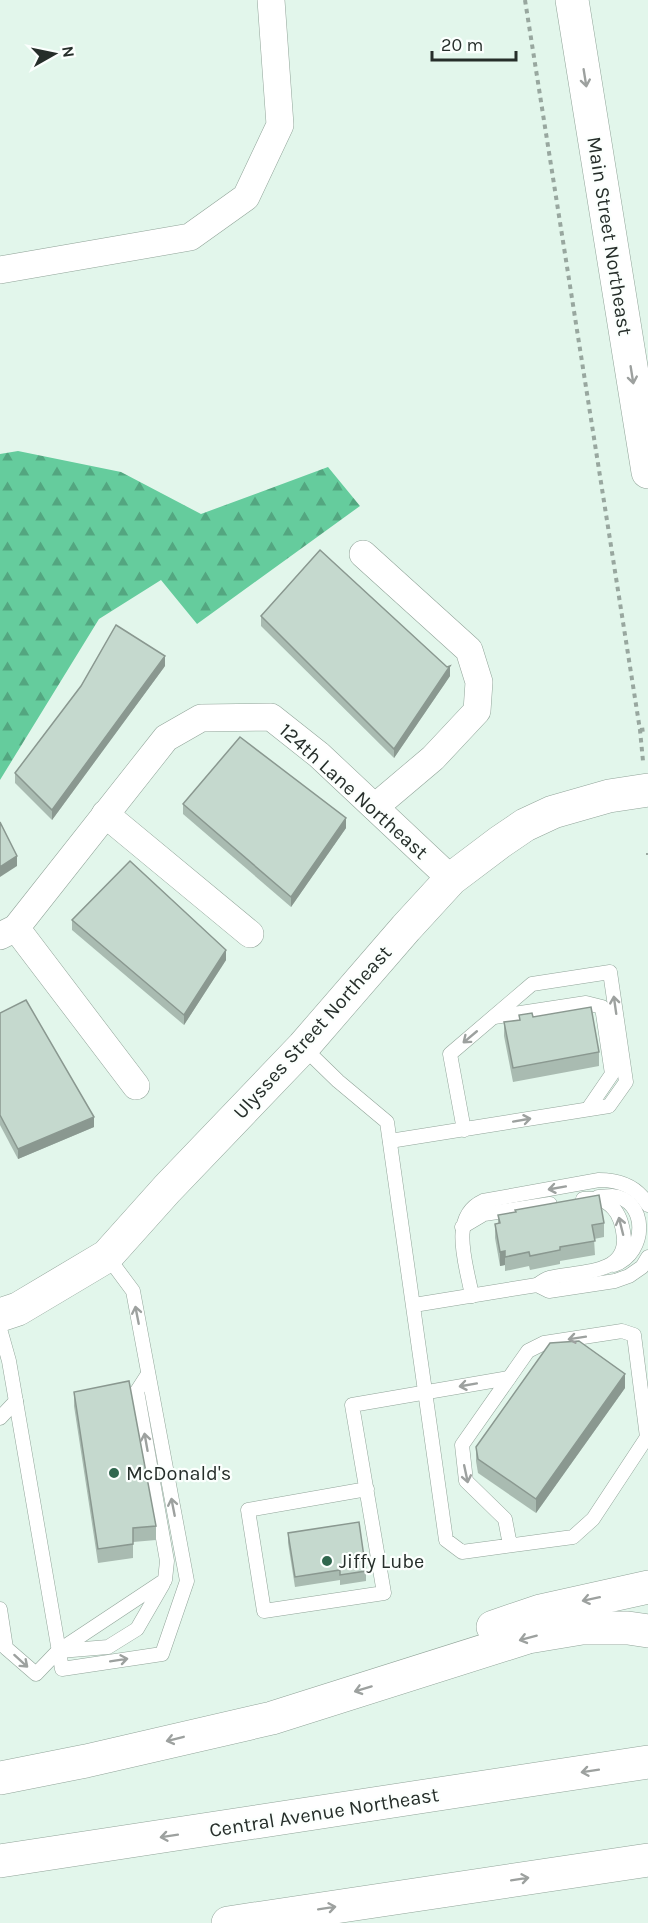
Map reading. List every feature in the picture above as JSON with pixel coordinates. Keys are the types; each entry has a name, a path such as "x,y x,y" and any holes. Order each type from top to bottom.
{"main road":[{"name":"Main Street Northeast","path":"572,0 648,472"},
{"name":"Ulysses Street Northeast","path":"0,1315 18,1309 107,1256 166,1189 303,1047 451,879 525,825 553,812 609,796 648,790"},
{"path":"394,1679 472,1634 540,1611 648,1587"},
{"path":"0,1778 86,1761 272,1718 528,1637 556,1631 593,1628 628,1628 648,1631"},
{"name":"Central Avenue Northeast","path":"0,1861 648,1762"},
{"path":"228,1923 648,1860"}],"street":[{"path":"0,270 190,237 246,196 280,125 271,0"},
{"path":"363,554 469,650 479,682 477,711 433,758 375,807"},
{"name":"124th Lane Northeast","path":"8,932 166,738 201,718 271,717 319,755 451,879"},
{"path":"105,814 250,934"},
{"path":"8,932 136,1086"}],"lane":[{"path":"390,1141 464,1130 609,1106 626,1082 610,972 532,984 450,1054 464,1130"},
{"path":"493,1017 586,1003 602,1007 612,1074 588,1109"},
{"path":"303,1047 387,1122 446,1540 462,1552 573,1537 593,1519 647,1437 634,1335 622,1331 544,1343 528,1351 462,1445 466,1481 506,1520 510,1545"},
{"path":"472,1296 462,1227 467,1215 476,1204 599,1180 612,1180 636,1191 648,1205"},
{"path":"414,1305 537,1285 547,1278 625,1262 636,1250 642,1238 641,1223 635,1209 627,1201 613,1196 484,1214 462,1227"},
{"path":"0,1329 9,1360 62,1669 162,1654 187,1581 133,1291 107,1256"},
{"path":"537,1285 549,1291 615,1281 629,1276 642,1267 648,1257"},
{"path":"58,1651 108,1647 137,1629 165,1580 167,1561 137,1391 148,1374"},
{"path":"367,1489 248,1510 264,1611 384,1593 367,1489 352,1405 509,1378"},
{"path":"0,1418 16,1401"},
{"path":"0,1609 6,1648 36,1674 58,1651 165,1580"}],"path":[{"path":"525,0 640,730 648,729"}],"green space":[{"path":"18,451 121,472 201,514 328,467 360,506 197,624 161,580 99,619 0,780 0,454"}],"building":[{"path":"320,550 447,667 450,666 394,749 261,616"},
{"path":"116,625 165,656 52,810 15,773 81,686"},
{"path":"240,737 346,818 291,897 183,804"},
{"path":"0,822 17,856 0,867"},
{"path":"130,861 226,950 184,1015 72,920"},
{"path":"26,1000 94,1117 18,1149 0,1115 0,1013"},
{"path":"591,1007 599,1052 513,1068 504,1022 520,1020 519,1015 532,1013 533,1017"},
{"path":"599,1195 604,1223 592,1225 595,1241 560,1247 560,1250 530,1256 529,1252 505,1257 505,1251 500,1252 495,1224 500,1223 498,1215"},
{"path":"579,1341 625,1374 536,1499 478,1459 476,1447 550,1343"},
{"name":"McDonald's","path":"129,1381 156,1526 133,1528 133,1544 98,1549 74,1392"},
{"name":"Jiffy Lube","path":"359,1522 366,1571 340,1575 340,1570 295,1577 288,1533"}],"place":[{"name":"McDonald's","path":"114,1473"},
{"name":"Jiffy Lube","path":"327,1561"}]}
